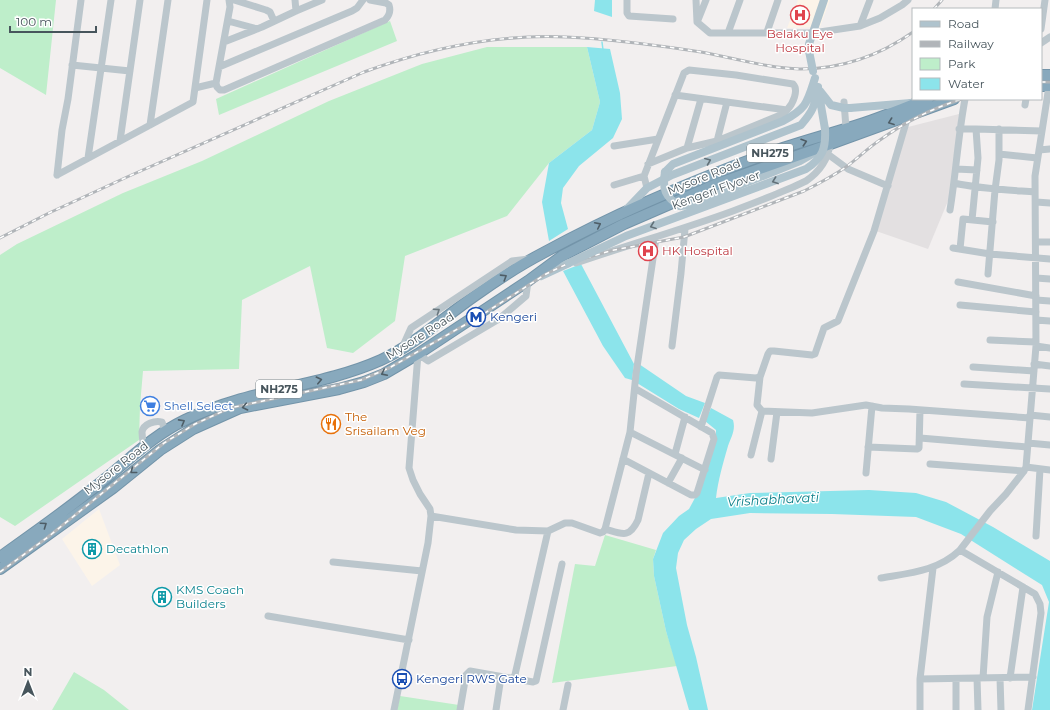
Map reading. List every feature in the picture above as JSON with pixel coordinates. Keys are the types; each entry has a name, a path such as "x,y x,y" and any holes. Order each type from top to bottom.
{"highway":[{"name":"Mysore Road","path":"0,569 15,552 144,446 160,434 186,419 231,401 333,377 382,360 416,340 476,295 533,258 625,212 710,175 784,148 846,128 865,127 908,116 951,100"},
{"name":"Mysore Road","path":"0,557 15,552 113,488 160,450 193,429 240,408 339,389 364,382 384,374 418,354 528,281 565,261 573,249 624,224 714,185 827,149 865,127 923,101"},
{"path":"160,434 160,450"},
{"path":"0,547 15,552"}],"main road":[{"path":"821,104 809,51 809,44 824,0"},
{"name":"Kengeri Flyover","path":"814,75 806,103 799,112 777,123 673,164 666,172 663,182 664,190 672,201 680,206 691,205 827,149"},
{"path":"818,87 821,104"},
{"path":"625,212 647,188 672,175 801,125 821,104 840,108 890,105 923,101"},
{"name":"Kengeri Flyover","path":"565,261 626,236 806,169 813,164 822,152 825,144 825,129 821,104"}],"street":[{"path":"81,0 57,175 193,102 207,0"},
{"path":"88,158 111,0"},
{"path":"120,141 140,0"},
{"path":"150,125 168,0"},
{"path":"229,0 230,7 228,21 216,83 220,90 224,90 385,20 388,17 390,9 389,5 370,0"},
{"path":"234,0 270,12 274,21"},
{"path":"295,0 296,11"},
{"path":"219,67 352,11 357,8 363,0"},
{"path":"627,0 628,16 673,19"},
{"path":"696,0 697,22 710,33 813,33 860,26 880,18 904,2"},
{"path":"697,22 706,0"},
{"path":"728,33 740,0"},
{"path":"767,32 778,0"},
{"path":"860,26 870,0"},
{"path":"1042,22 1045,0"},
{"path":"224,42 319,1"},
{"path":"228,21 257,29"},
{"path":"72,65 130,71"},
{"path":"647,188 644,176 648,164 684,73 689,70 736,75 792,84 795,86 796,89 791,105 783,114 717,141 687,148 648,164"},
{"path":"195,88 216,83"},
{"path":"881,578 933,568 956,555 1025,469 1036,344 1035,176 1042,131 1047,119 1047,86"},
{"path":"675,95 787,110"},
{"path":"687,148 701,98"},
{"path":"950,210 965,100"},
{"path":"717,141 727,102"},
{"path":"844,102 846,128"},
{"path":"908,116 874,231 838,321 824,328 815,354 770,351 760,377 756,405 762,411 777,412 812,413 866,405 882,408 1030,417 1050,416"},
{"path":"960,129 1042,131"},
{"path":"972,220 978,158 976,129"},
{"path":"988,274 994,190 999,154 999,129"},
{"path":"614,146 658,139"},
{"path":"565,261 573,264 629,244 656,238 684,229 757,203 806,180 823,165 827,149 848,169 888,186"},
{"path":"1039,150 1050,149"},
{"path":"999,154 1037,158"},
{"path":"956,169 977,170"},
{"path":"614,185 644,176"},
{"path":"954,183 974,188 1036,192"},
{"path":"1036,202 1050,203"},
{"path":"955,218 992,222"},
{"path":"963,219 956,248 990,254 1050,259"},
{"path":"672,346 681,272 684,229"},
{"path":"431,516 509,529 548,531 566,523 572,523 600,533 603,532 630,432 636,389 637,366 656,238"},
{"path":"1036,242 1050,242"},
{"path":"1036,278 1050,279"},
{"path":"418,354 428,361 499,319 526,296 528,281"},
{"path":"958,282 1050,301"},
{"path":"960,305 1036,316 1050,321"},
{"path":"990,340 1036,344 1050,348"},
{"path":"394,710 428,543 431,516 430,509 420,494 409,468 418,354"},
{"path":"973,367 1050,366"},
{"path":"703,421 717,377 719,375 760,377"},
{"path":"964,384 1050,389"},
{"path":"623,460 691,495 695,495 705,470 714,439 712,433 703,421 684,417 636,389"},
{"path":"866,473 872,406"},
{"path":"868,447 917,449 920,446 920,410"},
{"path":"751,455 762,411"},
{"path":"771,459 777,412"},
{"path":"674,454 684,417"},
{"path":"144,446 142,431 144,427 155,421 162,422 160,434"},
{"path":"630,432 705,470"},
{"path":"920,438 1050,445"},
{"path":"668,483 682,458"},
{"path":"930,464 1050,470"},
{"path":"1036,536 1040,469"},
{"path":"605,529 623,534 630,532 635,527 650,473"},
{"path":"514,679 548,531"},
{"path":"962,549 1035,594 1040,604 1041,613 1028,710"},
{"path":"333,562 422,571"},
{"path":"460,710 466,674 469,672 533,682 536,681 562,564"},
{"path":"920,710 920,679 933,568"},
{"path":"978,710 987,617 998,572"},
{"path":"1010,678 1023,587"},
{"path":"268,616 409,640"},
{"path":"496,710 501,677"},
{"path":"920,679 1033,677"},
{"path":"1000,678 1001,710"},
{"path":"956,679 956,710"},
{"path":"563,710 568,685"}],"shaded area":[{"path":"798,0 830,0 820,27 787,28"},
{"path":"959,114 950,196 928,249 876,231 908,127"},
{"path":"99,509 120,565 92,586 62,539"}],"green space":[{"path":"0,0 56,0 46,95 0,68"},
{"path":"390,21 397,41 219,115 216,99"},
{"path":"487,47 587,47 600,102 592,130 549,163 507,216 405,256 395,321 353,353 327,348 310,266 242,300 239,369 143,371 139,440 15,526 0,517 0,255 17,244 123,193 202,161 329,101 422,64"},
{"path":"605,535 656,550 653,559 654,576 666,631 677,666 552,683 575,564 595,566"},
{"path":"74,672 104,690 129,710 52,710"},
{"path":"400,696 459,705 458,710 397,710"}],"water":[{"path":"595,0 612,0 612,17 594,11"},
{"path":"587,47 610,49 620,93 622,119 613,138 579,166 563,188 561,203 568,229 549,241 542,202 549,163 592,130 600,102"},
{"path":"581,264 634,364 632,380 625,378 603,346 563,271"},
{"path":"639,364 686,396 705,403 699,418 679,409 637,383"},
{"name":"Vrishabhavati","path":"711,408 733,420 734,424 734,430 728,446 716,498 750,493 869,490 916,493 946,502 993,527 1050,561 1050,710 1032,710 1049,602 1042,585 961,534 916,517 750,513 711,519 696,529 684,540 678,553 676,568 687,625 708,710 689,710 666,631 654,576 653,559 663,533 679,516 689,509 702,485 716,442 716,430 705,421"}],"waterway":[{"path":"602,42 603,50"}],"railway":[{"path":"935,8 942,0"},
{"path":"0,238 49,213 127,177 364,72 388,63 463,44 514,38 583,38 667,47 701,52 763,65 800,69 830,67 859,60 887,48 912,33"},
{"path":"1042,82 1050,82"},
{"path":"0,572 48,537 164,443 195,424 230,408 361,380 389,368 477,318 546,274 571,262 614,250 684,237 804,191 841,170 876,143 909,121 959,100"}],"place":[{"name":"Belaku Eye Hospital","path":"800,15"},
{"name":"HK Hospital","path":"648,251"},
{"name":"Kengeri","path":"476,317"},
{"name":"Shell Select","path":"150,406"},
{"name":"The Srisailam Veg","path":"331,424"},
{"name":"Decathlon","path":"92,549"},
{"name":"KMS Coach Builders","path":"162,597"},
{"name":"Kengeri RWS Gate","path":"402,679"}]}
